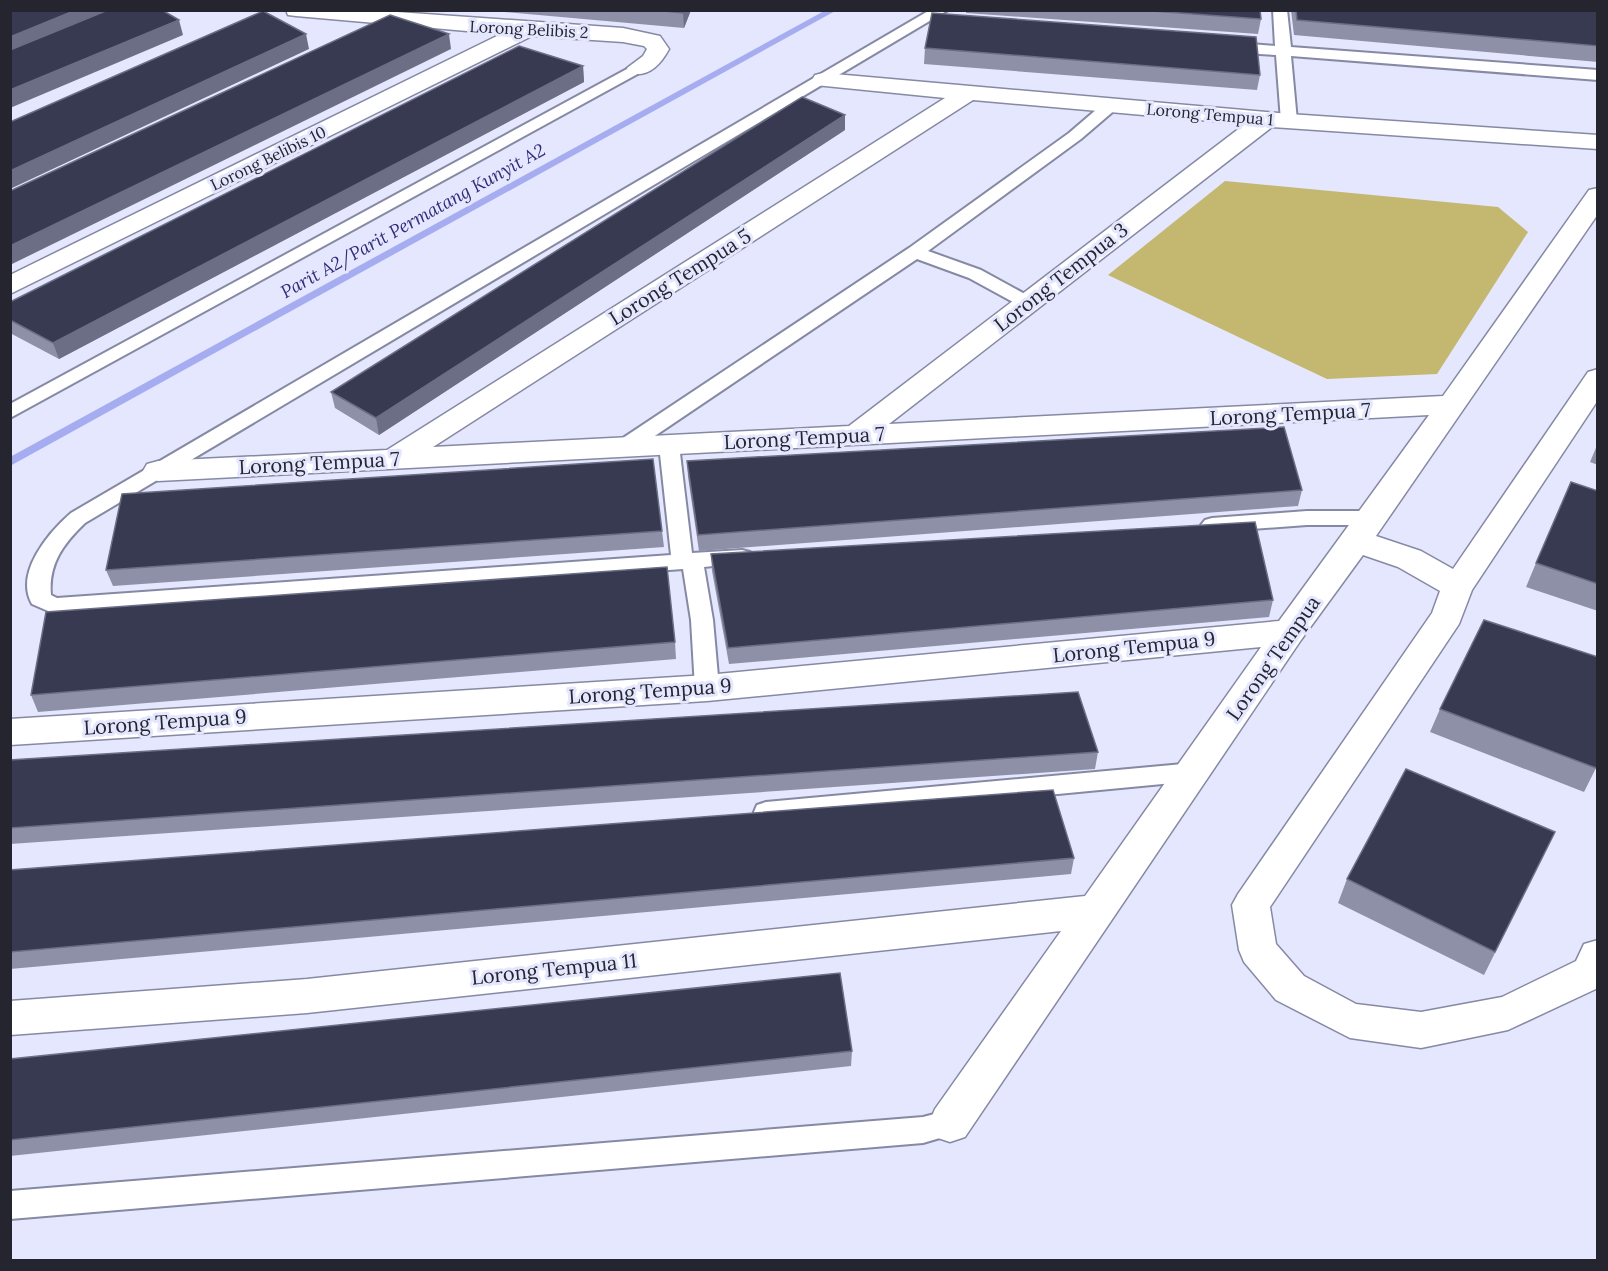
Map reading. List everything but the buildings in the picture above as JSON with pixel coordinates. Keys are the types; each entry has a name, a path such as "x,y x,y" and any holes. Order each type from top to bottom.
{"street":[{"name":"Lorong Belibis 2","path":"296,10 382,21 623,35 652,41 658,49 652,60 638,68"},
{"name":"Lorong Belibis 10","path":"10,286 526,30"},
{"name":"Lorong Tempua 1","path":"822,80 1278,120 1598,142"},
{"name":"Lorong Tempua 5","path":"393,459 967,94"},
{"name":"Lorong Tempua 3","path":"855,436 1028,303 1278,120"},
{"name":"Lorong Tempua","path":"950,1123 1289,632 1364,530 1598,195"},
{"path":"1598,378 1457,588 1447,616 1251,905 1258,950 1290,988 1350,1021 1420,1030 1508,1013 1590,973 1598,956"},
{"name":"Lorong Tempua 7","path":"158,471 1451,405"},
{"path":"1364,530 1393,550 1434,570 1457,588"},
{"name":"Lorong Tempua 9","path":"10,732 707,688 1289,632"},
{"name":"Lorong Tempua 11","path":"10,1018 307,996 1097,911"}],"lane":[{"path":"1278,120 1282,51 1280,10"},
{"path":"763,555 55,606 40,599 38,585 43,561 58,535 78,518 924,20 943,17"},
{"path":"1207,45 1598,75"},
{"path":"10,412 638,68"},
{"path":"624,447 915,252 1075,136 1110,106"},
{"path":"915,252 975,274 1028,303"},
{"path":"669,445 687,561 702,620 707,688"},
{"path":"1189,527 1307,518 1364,530"},
{"path":"743,814 1194,772"},
{"path":"10,1205 923,1130 950,1123"}],"shaded area":[{"path":"1225,181 1498,207 1528,232 1437,374 1327,379 1108,275"}],"waterway":[{"name":"Parit A2/Parit Permatang Kunyit A2","path":"10,462 833,10"}]}
